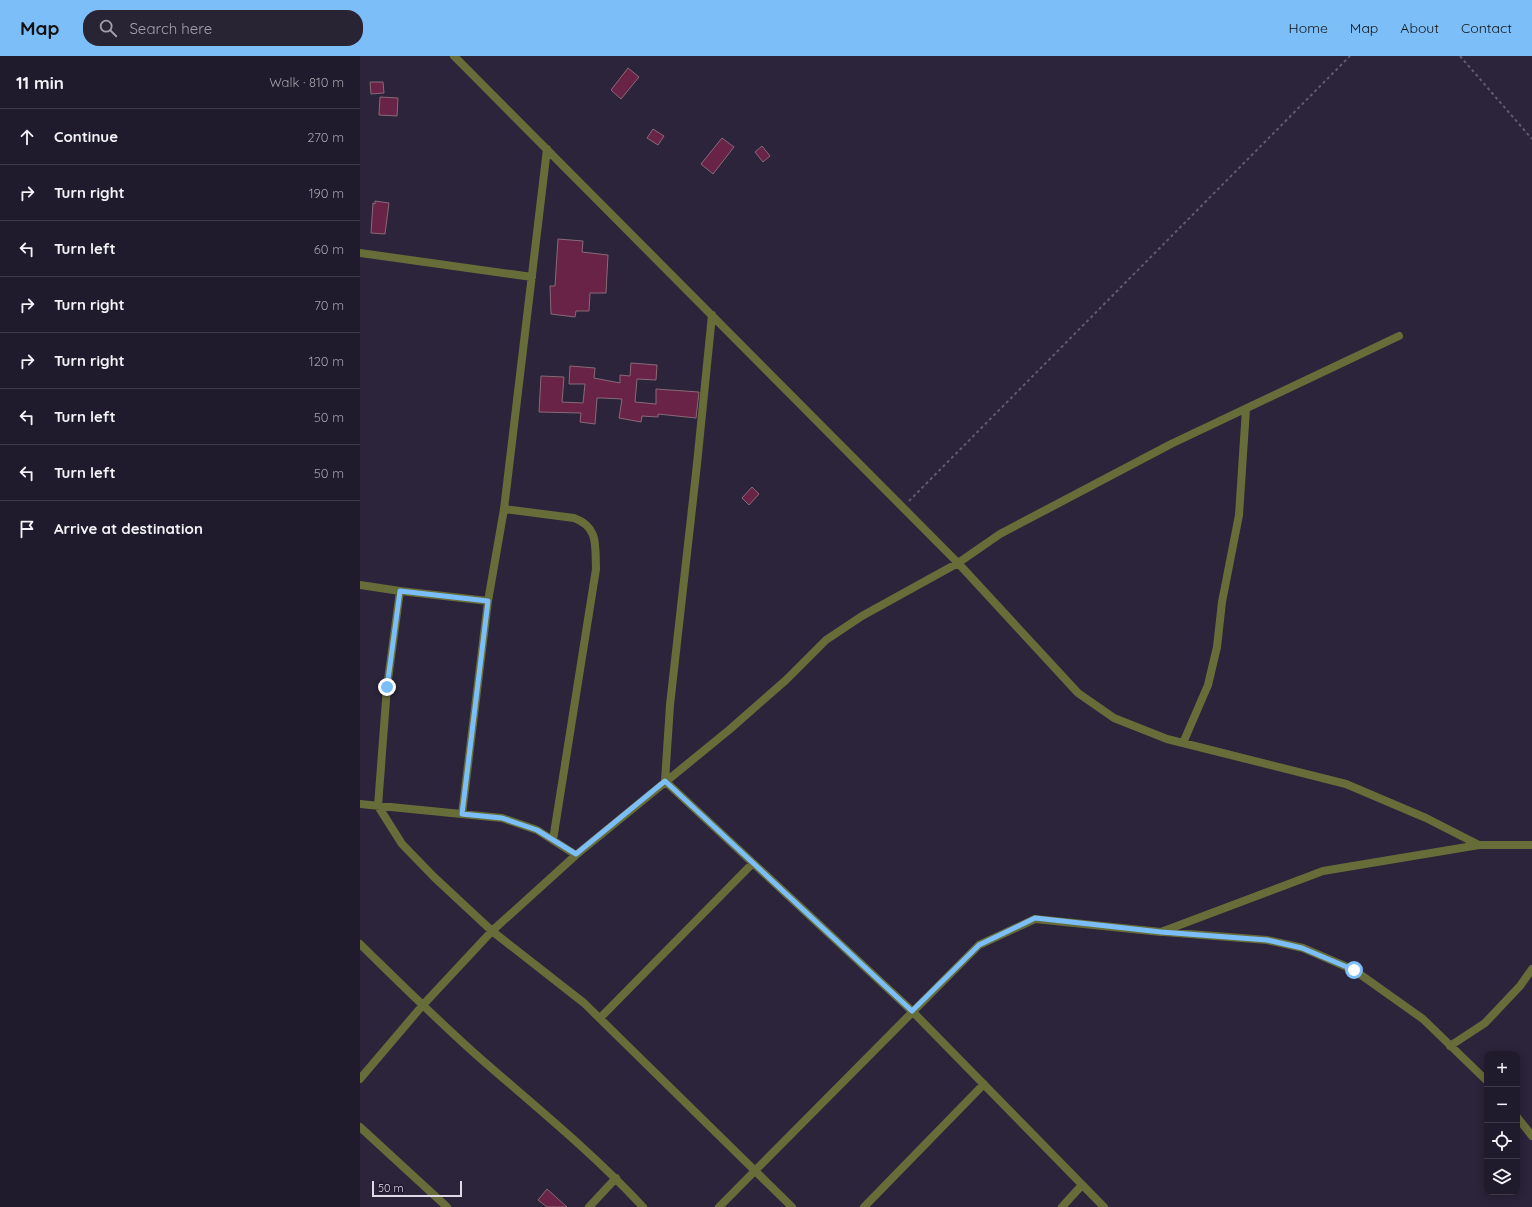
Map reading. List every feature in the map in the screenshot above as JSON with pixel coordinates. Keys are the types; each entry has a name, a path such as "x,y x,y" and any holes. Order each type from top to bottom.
{"street":[{"path":"454,56 958,563 1078,693 1114,718 1167,739 1346,784 1395,804 1480,845"},
{"path":"462,814 488,601 504,509 547,149"},
{"path":"360,253 532,277"},
{"path":"665,781 670,704 712,315"},
{"path":"360,1079 422,1006 492,931 576,854 786,680 826,640 862,616 958,563 1000,534 1170,444 1399,336"},
{"path":"1183,743 1208,685 1217,647 1222,602 1239,515 1246,409"},
{"path":"504,509 580,520 585,522 592,530 595,545 596,569 553,840"},
{"path":"360,586 488,601"},
{"path":"400,591 387,687 378,806 402,844 434,877 492,931 584,1003 792,1207"},
{"path":"665,781 912,1011 1104,1207"},
{"path":"360,804 502,818 537,830 576,854"},
{"path":"1161,932 1322,871 1480,845 1532,846"},
{"path":"600,1018 753,863"},
{"path":"719,1207 754,1170 979,945 1035,918 1161,932 1267,940 1302,948 1354,970 1423,1019 1484,1078"},
{"path":"360,944 422,1006 616,1178 643,1207"},
{"path":"1450,1046 1485,1023 1520,986 1532,969"},
{"path":"864,1207 984,1084"},
{"path":"1520,1121 1532,1136"},
{"path":"360,1127 447,1207"},
{"path":"589,1207 616,1178"},
{"path":"1062,1207 1082,1185"}],"path":[{"path":"903,507 1350,56"},
{"path":"1460,56 1532,139"}],"building":[{"path":"628,68 639,77 621,99 611,90"},
{"path":"370,82 383,82 384,93 371,94"},
{"path":"380,97 398,98 397,116 379,115"},
{"path":"653,129 664,136 658,145 647,138"},
{"path":"722,138 734,147 713,174 701,164"},
{"path":"762,146 770,156 763,162 755,152"},
{"path":"375,201 389,203 385,234 371,233 373,203 375,204"},
{"path":"558,239 583,241 582,252 608,255 606,293 590,293 589,311 576,311 575,317 551,314 550,286 555,286"},
{"path":"631,363 657,365 656,380 637,379 635,402 656,404 656,389 699,392 696,418 658,414 658,417 642,416 641,422 619,418 622,399 602,398 597,398 595,424 580,422 581,413 539,412 541,376 564,377 562,402 583,403 585,384 569,384 570,366 595,368 594,378 620,383 620,375 630,376"},
{"path":"752,487 759,494 749,505 742,498"},
{"path":"547,1189 567,1207 547,1207 538,1200"}],"route":[{"path":"387,687 400,591 488,601 462,814 502,818 537,830 576,854 665,781 912,1011 979,945 1035,918 1161,932 1267,940 1302,948 1354,970"}]}
